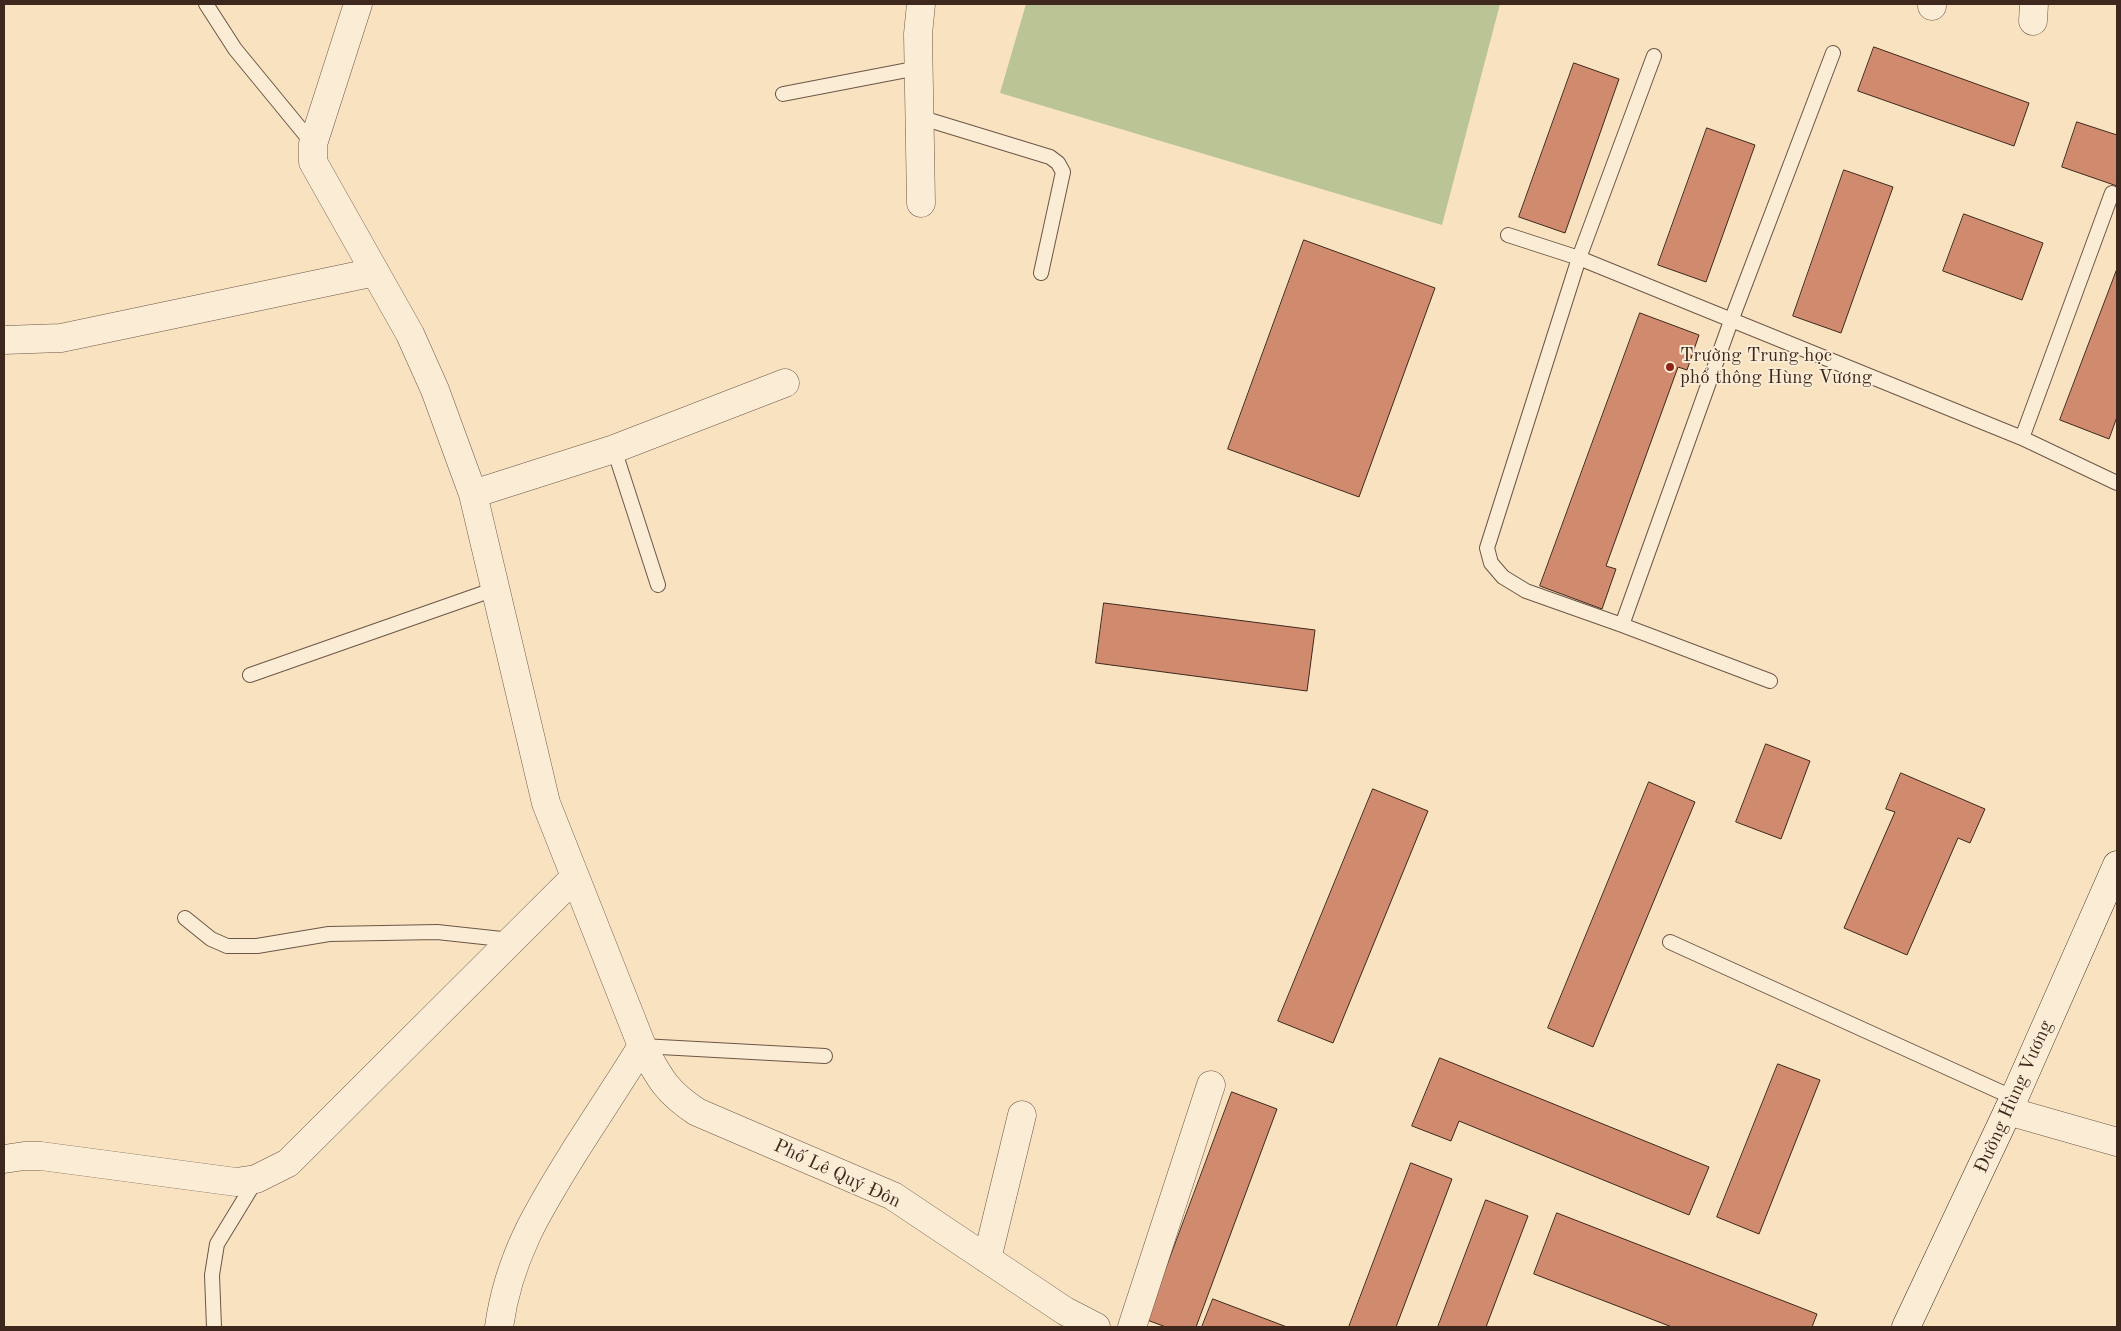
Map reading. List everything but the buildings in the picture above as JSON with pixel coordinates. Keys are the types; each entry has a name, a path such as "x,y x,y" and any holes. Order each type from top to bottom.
{"street":[{"path":"312,144 358,4"},
{"path":"921,4 918,34 921,203"},
{"name":"Phố Lê Quý Đôn","path":"312,144 314,162 410,334 435,390 473,494 542,787 642,1046 661,1080 678,1100 697,1112 893,1196 1065,1311 1096,1327"},
{"path":"4,340 61,338 375,272"},
{"path":"473,494 614,449 785,383"},
{"name":"Đường Hùng Vương","path":"1906,1327 2011,1104 2117,865"},
{"path":"4,1159 41,1156 236,1182 256,1179 288,1163 575,876"},
{"path":"499,1327 503,1303 520,1249 538,1210 642,1046"},
{"path":"1132,1327 1212,1086"},
{"path":"2011,1104 2117,1142"},
{"path":"987,1259 1022,1115"}],"lane":[{"path":"206,4 235,49 312,144"},
{"path":"1622,625 1732,321 1833,54"},
{"path":"1654,56 1579,258 1486,548 1491,563 1503,577 1526,591 1770,681"},
{"path":"783,94 918,68"},
{"path":"919,117 1050,157 1058,163 1063,172 1041,273"},
{"path":"2022,438 2112,193"},
{"path":"1508,235 1579,258 2022,438 2117,483"},
{"path":"614,449 658,585"},
{"path":"250,674 495,589"},
{"path":"185,918 211,940 227,946 257,946 329,934 437,932 511,940"},
{"path":"1670,942 2011,1104"},
{"path":"642,1046 825,1056"},
{"path":"214,1327 212,1275 217,1244 256,1179"}],"green space":[{"path":"1026,4 1500,4 1442,225 1000,93"}],"place":[{"name":"Trường Trung học phổ thông Hùng Vương","path":"1670,367"}]}
